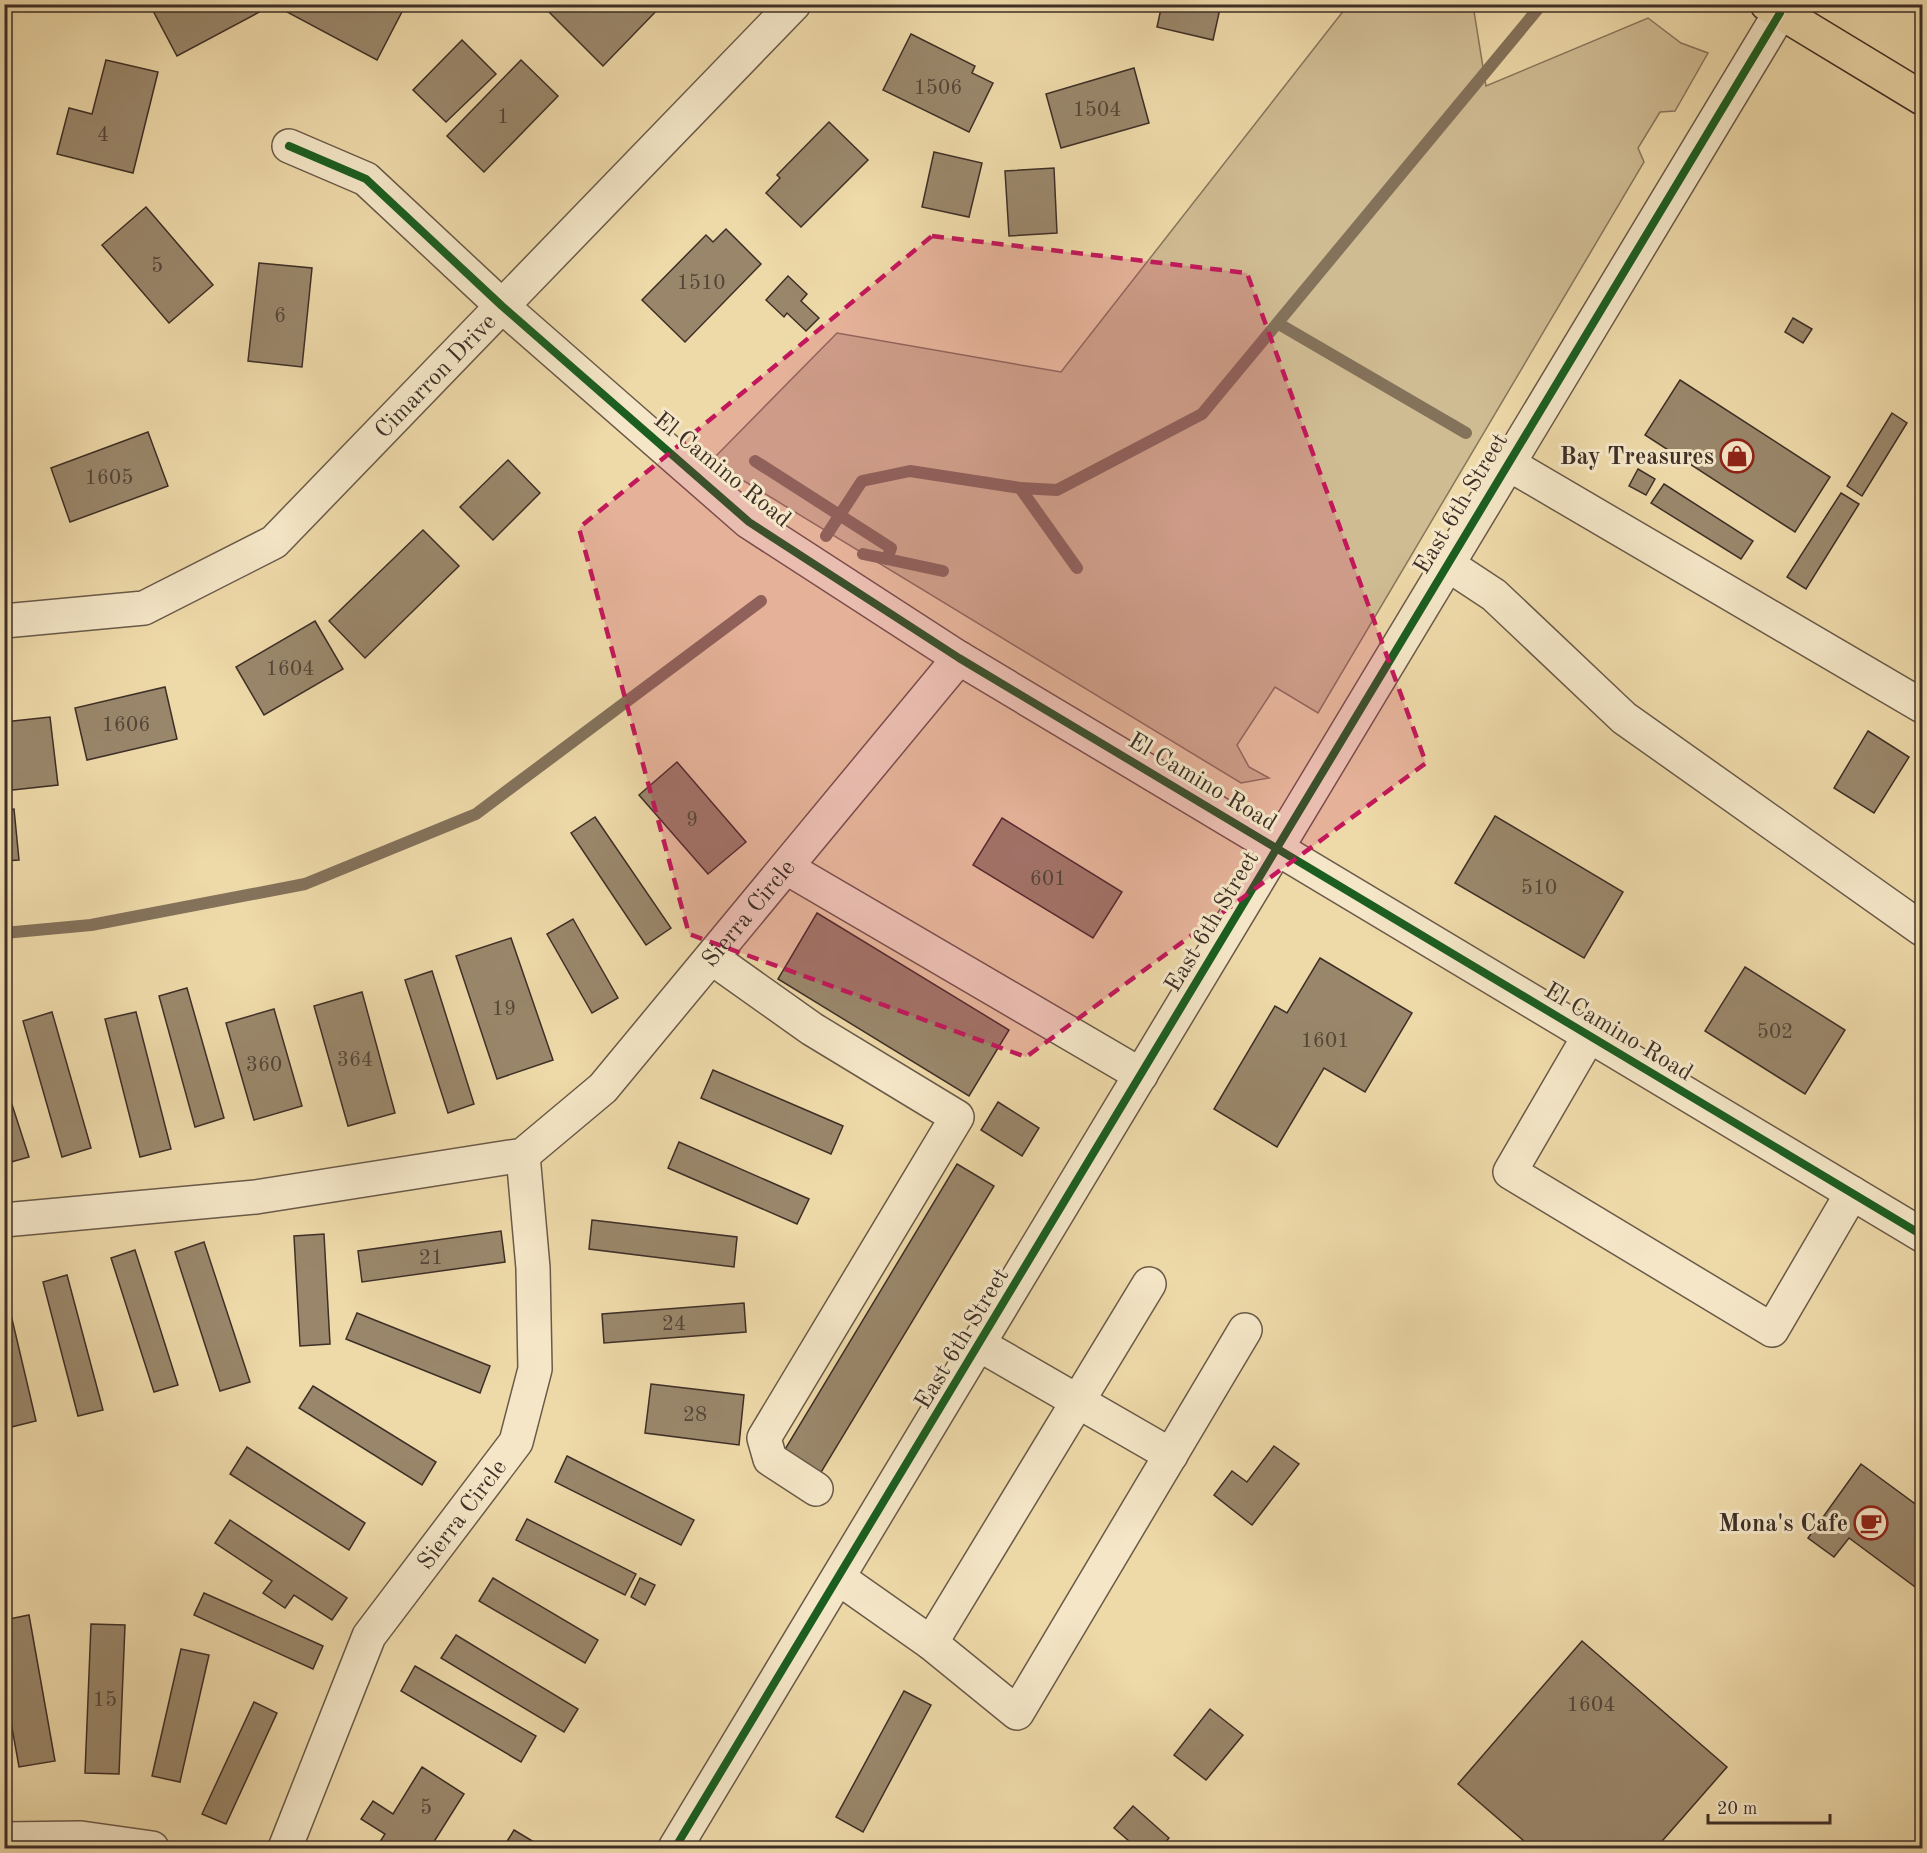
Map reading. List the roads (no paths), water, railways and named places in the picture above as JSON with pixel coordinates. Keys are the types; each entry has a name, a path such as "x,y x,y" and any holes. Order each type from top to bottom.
{"main road":[{"path":"1774,9 1923,98"}],"street":[{"name":"Cimarron Drive","path":"4,621 144,608 274,542 794,4"},
{"name":"East 6th Street","path":"675,1848 840,1579 1277,849 1774,9"},
{"name":"El Camino Road","path":"289,146 366,179 502,306 749,522 958,658 1923,1235"},
{"path":"1506,463 1923,706"},
{"path":"1447,564 1494,595 1624,718 1923,929"},
{"name":"Sierra Circle","path":"285,1848 369,1636 516,1442 535,1369 533,1268 523,1155 603,1088 787,868 958,658"},
{"path":"787,868 1141,1075"},
{"path":"712,958 812,1029 957,1117 764,1438 770,1459 816,1489"},
{"path":"1589,1036 1510,1172 1772,1330 1851,1193"},
{"path":"4,1220 256,1197 523,1155"},
{"path":"931,1642 1149,1284"},
{"path":"840,1579 931,1642 1017,1713 1245,1330"},
{"path":"980,1345 1171,1455"},
{"path":"4,1839 81,1838 152,1848"}],"waterway":[{"path":"826,536 862,481 910,471 1020,488 1057,490 1202,414 1542,4"},
{"path":"1279,324 1466,433"},
{"path":"755,461 891,548 887,559 863,554"},
{"path":"1020,488 1077,568"},
{"path":"887,559 943,571"},
{"path":"4,933 91,925 305,884 476,814 761,601"}],"place":[{"name":"Bay Treasures","path":"1737,456"},
{"name":"Mona's Cafe","path":"1871,1523"}]}
